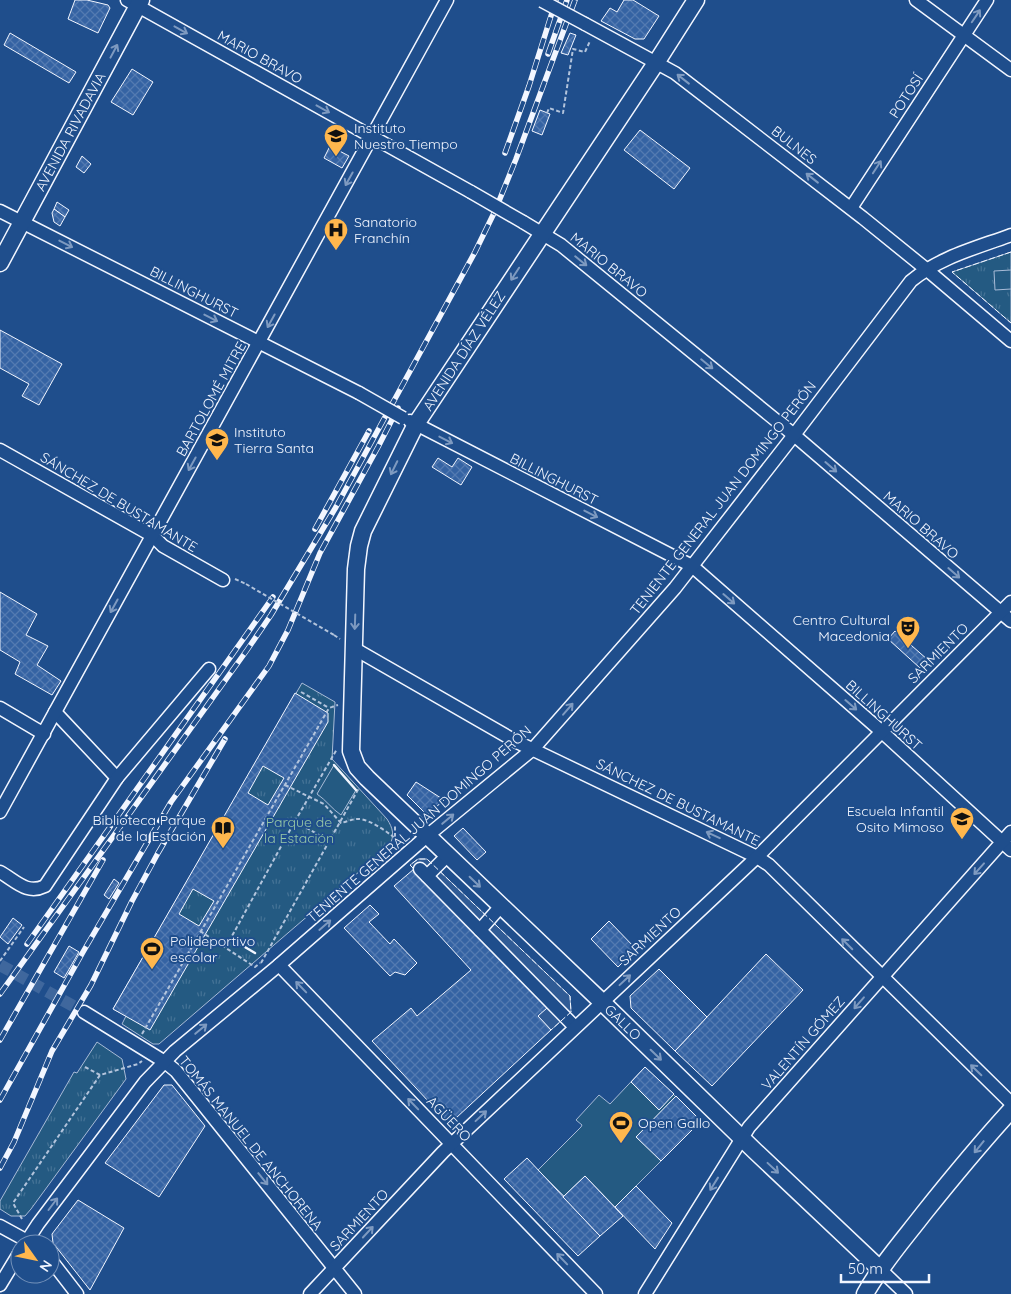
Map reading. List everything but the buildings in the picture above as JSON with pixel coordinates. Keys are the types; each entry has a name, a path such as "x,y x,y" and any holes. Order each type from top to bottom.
{"main road":[{"name":"AVENIDA DÍAZ VÉLEZ","path":"344,746 355,649 358,546 409,421 541,233 656,63 696,0"},
{"name":"AVENIDA RIVADAVIA","path":"0,264 135,2"},
{"name":"GALLO","path":"344,746 352,755 357,767 427,836 881,1270"},
{"path":"865,1294 881,1270 936,1199 1011,1110"}],"street":[{"name":"BARTOLOMÉ MITRE","path":"0,812 447,0"},
{"name":"BULNES","path":"541,0 676,73 850,208 1011,341"},
{"path":"916,0 1011,70"},
{"name":"POTOSÍ","path":"850,208 987,0"},
{"name":"MARIO BRAVO","path":"135,2 373,136 561,245 794,435 1011,621"},
{"name":"BILLINGHURST","path":"0,211 359,393 409,421 692,566 1008,841"},
{"name":"TENIENTE GENERAL JUAN DOMINGO PERÓN","path":"33,1234 38,1224 145,1082 165,1062 270,967 533,749 692,566 911,281 926,269 943,260 1011,235"},
{"name":"SÁNCHEZ DE BUSTAMANTE","path":"0,450 153,536 163,546 223,580"},
{"name":"SARMIENTO","path":"310,1294 452,1144 757,856 1011,602"},
{"name":"SÁNCHEZ DE BUSTAMANTE","path":"355,649 517,742 757,856 769,865 881,978 1011,1104"},
{"path":"0,872 29,890 36,890 45,886 116,778 209,669"},
{"path":"0,708 44,734"},
{"path":"55,712 116,778"},
{"name":"VALENTÍN GÓMEZ","path":"645,1294 749,1127 881,978 1008,841"},
{"path":"448,855 423,873 575,1027"},
{"path":"480,930 502,906"},
{"name":"AGÜERO","path":"270,967 452,1144 596,1294"},
{"name":"TOMÁS MANUEL DE ANCHORENA","path":"84,1012 165,1062 176,1071 354,1294"},
{"path":"0,1226 11,1234"},
{"name":"TENIENTE GENERAL JUAN DOMINGO PERÓN","path":"0,1285 10,1270"},
{"name":"GALLO","path":"881,1270 906,1294"},
{"path":"60,1272 77,1294"}],"path":[{"path":"547,112 549,108 563,113 573,50 586,52 590,39"},
{"path":"246,584 340,639"},
{"path":"301,692 329,708"},
{"path":"136,1044 329,708 338,705"},
{"path":"226,947 309,797 344,746"},
{"path":"285,785 324,804 340,822"},
{"path":"200,931 255,967 270,967 329,841 361,786"},
{"path":"340,822 355,819 364,820 395,837 409,852"},
{"path":"395,820 395,837"},
{"path":"295,821 329,841"},
{"path":"0,961 24,926"},
{"path":"22,1219 13,1203 100,1075 138,1064 145,1059"},
{"path":"85,1067 100,1075"}],"green space":[{"path":"1011,252 1011,323 952,272"},
{"path":"1011,270 1011,289 995,290 994,271"},
{"name":"Parque de la Estación","path":"302,683 335,702 332,759 387,819 391,826 391,842 389,846 159,1044 153,1044 122,1024 126,1016 113,1009"},
{"path":"334,765 356,790 341,815 317,794"},
{"path":"97,1042 122,1059 126,1079 31,1209 25,1216 11,1216 0,1209 0,1201 74,1072 77,1073"},
{"name":"Open Gallo","path":"645,1067 701,1121 615,1207 585,1176 564,1196 538,1170 581,1127 582,1125 576,1120 599,1095 610,1104"}],"shaded area":[{"path":"418,859 427,859 570,996 571,1012 551,1030 538,1016 546,1007 410,865"}],"tunnel":[{"path":"0,965 84,1012"}],"railway":[{"path":"505,153 529,86 556,0"},
{"path":"548,54 567,0"},
{"path":"0,994 247,650 271,615 336,507 475,252 495,211 575,0"},
{"path":"0,1100 83,952 171,802 269,666 288,630 320,553 398,408"},
{"path":"315,529 369,431"},
{"path":"27,944 273,597"},
{"path":"0,1168 14,1142 52,1051 91,985 158,853 225,739"},
{"path":"0,1040 103,860"}],"fence":[{"path":"1011,252 952,272 1011,323"},
{"path":"414,869 410,865 418,859 427,859 570,996 571,1012 551,1030"}],"wall":[{"path":"334,765 356,790"},
{"path":"233,940 255,953"}],"place":[{"name":"Instituto Nuestro Tiempo","path":"336,157"},
{"name":"Sanatorio Franchín","path":"336,251"},
{"name":"Instituto Tierra Santa","path":"217,461"},
{"name":"Centro Cultural Macedonia","path":"908,649"},
{"name":"Escuela Infantil Osito Mimoso","path":"962,840"},
{"name":"Biblioteca Parque de la Estación","path":"223,849"},
{"name":"Polideportivo escolar","path":"152,970"},
{"name":"Open Gallo","path":"621,1144"}]}
